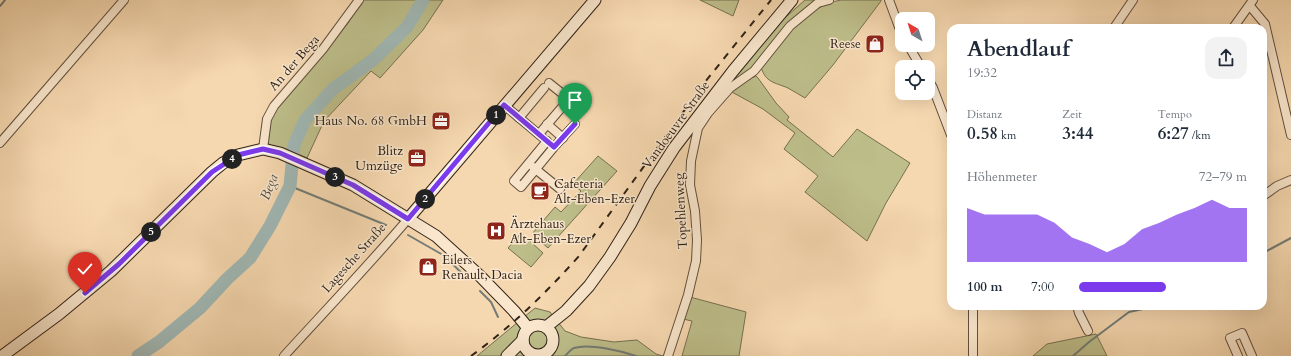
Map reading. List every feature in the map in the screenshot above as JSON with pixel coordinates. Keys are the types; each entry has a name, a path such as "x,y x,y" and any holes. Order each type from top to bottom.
{"street":[{"path":"0,143 124,0"},
{"name":"An der Bega","path":"263,149 267,118 274,106 323,49 359,0"},
{"name":"Lagesche Straße","path":"284,356 383,248 595,0"},
{"name":"Topehlenweg","path":"668,356 688,295 696,261 696,211 690,185 691,161 698,128 708,113 730,88 754,71 790,26 818,3 829,0"},
{"path":"889,0 895,16"},
{"path":"1117,24 1133,0"},
{"name":"Vandoeuvre Straße","path":"546,327 566,310 589,286 610,257 631,223 650,186 674,148 733,72 793,1"},
{"path":"1236,24 1251,3 1265,24"},
{"path":"1267,33 1291,135"},
{"path":"519,118 547,85 569,99 538,134"},
{"path":"935,93 947,125"},
{"path":"504,105 554,147"},
{"path":"547,124 563,138"},
{"path":"547,142 514,181 521,187 575,124"},
{"path":"2,356 59,314 111,271 212,172 238,155 263,149 280,153 353,185 436,236 490,286 528,328"},
{"path":"528,164 560,189"},
{"path":"1267,193 1277,186 1291,180"},
{"name":"Vandoeuvre Straße","path":"553,338 566,310"},
{"path":"973,310 973,356"},
{"path":"1078,310 1088,331"},
{"path":"507,356 523,340 525,332 528,328 539,324 551,331 553,338 552,346 546,353 537,355 529,352 523,340"},
{"path":"1238,356 1230,338 1242,333 1250,355"},
{"path":"515,356 529,352"}],"green space":[{"path":"362,0 443,0 423,30 380,78 371,71 324,121 307,158 286,149 268,146 271,118 278,107 348,23"},
{"path":"700,0 739,0 733,16"},
{"path":"805,0 815,0 748,72 728,86 778,24"},
{"path":"841,0 881,1 833,65 805,98 768,79 761,67 786,36 816,9 828,3"},
{"path":"756,76 776,103 789,117 787,120 833,157 857,129 910,163 886,203 867,241 805,192 818,176 784,149 795,133 763,109 730,91"},
{"path":"598,156 617,171 548,248 532,234 555,207 561,212 581,191 573,184"},
{"path":"521,233 543,253 531,267 508,248"},
{"path":"690,297 746,312 739,356 682,356 692,321 683,319"},
{"path":"535,308 550,312 565,331 581,337 614,342 637,340 656,354 663,356 477,356"},
{"path":"1096,334 1107,356 1033,356 1047,344"}],"waterway":[{"path":"0,6 5,0"},
{"name":"Bega","path":"138,356 159,342 200,308 227,279 250,258 270,226 290,186 294,145 305,120 333,89 373,60 407,27 423,0"},
{"path":"290,186 386,225"},
{"path":"408,235 443,255 468,279"},
{"path":"1267,251 1291,238"},
{"path":"480,291 491,302 498,317"},
{"path":"1073,356 1129,312 1138,310"},
{"path":"565,356 574,348 588,346 614,350 636,356"}],"railway":[{"path":"471,356 528,309 579,256 705,82 771,0"}],"place":[{"name":"Reese","path":"875,44"},
{"name":"Haus No. 68 GmbH","path":"441,121"},
{"name":"Blitz Umzüge","path":"417,158"},
{"name":"Cafeteria Alt-Eben-Ezer","path":"540,191"},
{"name":"Ärztehaus Alt-Eben-Ezer","path":"496,231"},
{"name":"Eilers Renault, Dacia","path":"428,267"}],"route":[{"path":"85,293 119,264 212,172 223,163 238,155 263,149 280,153 353,185 408,219 504,105 554,147 575,124"}]}
